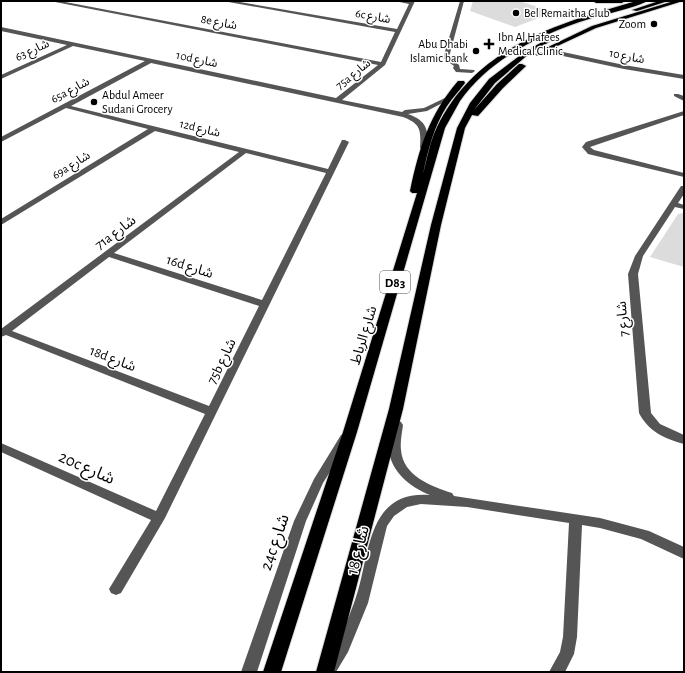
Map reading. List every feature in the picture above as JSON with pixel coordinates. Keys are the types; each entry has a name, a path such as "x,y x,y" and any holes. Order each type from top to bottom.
{"highway":[{"path":"596,1 622,1"},
{"path":"412,222 415,191 424,148 433,122 447,99 472,71 490,56 538,31 632,1"},
{"name":"شارع الرباط","path":"272,672 350,432 441,128 449,112 462,92 483,71 497,60 526,42 551,30 644,1"},
{"path":"461,128 511,75 537,54 553,45 594,27 666,3 680,1"},
{"path":"666,3 684,2"},
{"name":"D83","path":"325,672 396,409 436,225 461,128 474,103 492,81 535,47 556,36 581,26 666,3"}],"street":[{"name":"8e شارع","path":"52,1 383,64"},
{"name":"6c شارع","path":"225,1 398,31"},
{"path":"397,1 413,2"},
{"path":"462,1 446,58 457,66 456,68 458,71 472,71"},
{"name":"75a شارع","path":"338,100 383,64 413,2"},
{"name":"10d شارع","path":"1,29 405,115 419,121 424,129 424,148"},
{"name":"شارع 63","path":"1,76 73,44"},
{"name":"شارع 10","path":"553,45 559,51 567,55"},
{"name":"شارع 10","path":"537,54 555,53 684,77"},
{"name":"65a شارع","path":"1,140 150,60"},
{"path":"676,95 684,99"},
{"name":"10d شارع","path":"389,111 420,112 430,109 447,99"},
{"name":"12d شارع","path":"64,106 330,172"},
{"path":"684,113 589,144 586,147 591,152 684,175"},
{"name":"69a شارع","path":"1,223 154,128"},
{"name":"75b شارع","path":"116,589 159,518 345,142"},
{"name":"71a شارع","path":"3,332 246,150"},
{"name":"شارع 7","path":"684,188 679,204 637,260 633,280 645,413 655,427 684,440"},
{"name":"16d شارع","path":"107,254 264,304"},
{"name":"18d شارع","path":"3,332 212,412"},
{"name":"شارع 18","path":"396,409 398,421 395,450 396,457 406,473 421,486 431,491 467,502"},
{"name":"24c شارع","path":"249,672 300,521 321,476 350,432"},
{"name":"20c شارع","path":"1,447 159,518"},
{"name":"شارع 18","path":"328,672 343,647 361,603 381,525 385,518 396,507 412,500 430,499 467,502 600,523 631,531 684,553"},
{"path":"557,672 567,654 570,637 576,519"}],"shaded area":[{"name":"Bel Remaitha Club","path":"473,1 519,1 563,15 551,19 544,16 515,27 470,11"},
{"path":"684,213 684,267 650,257 678,214"}],"place":[{"name":"Bel Remaitha Club","path":"516,13"},
{"name":"Zoom","path":"654,24"},
{"name":"Ibn Al Hafees Medical Clinic","path":"489,44"},
{"name":"Abu Dhabi Islamic bank","path":"476,51"},
{"name":"Abdul Ameer Sudani Grocery","path":"94,102"}]}
